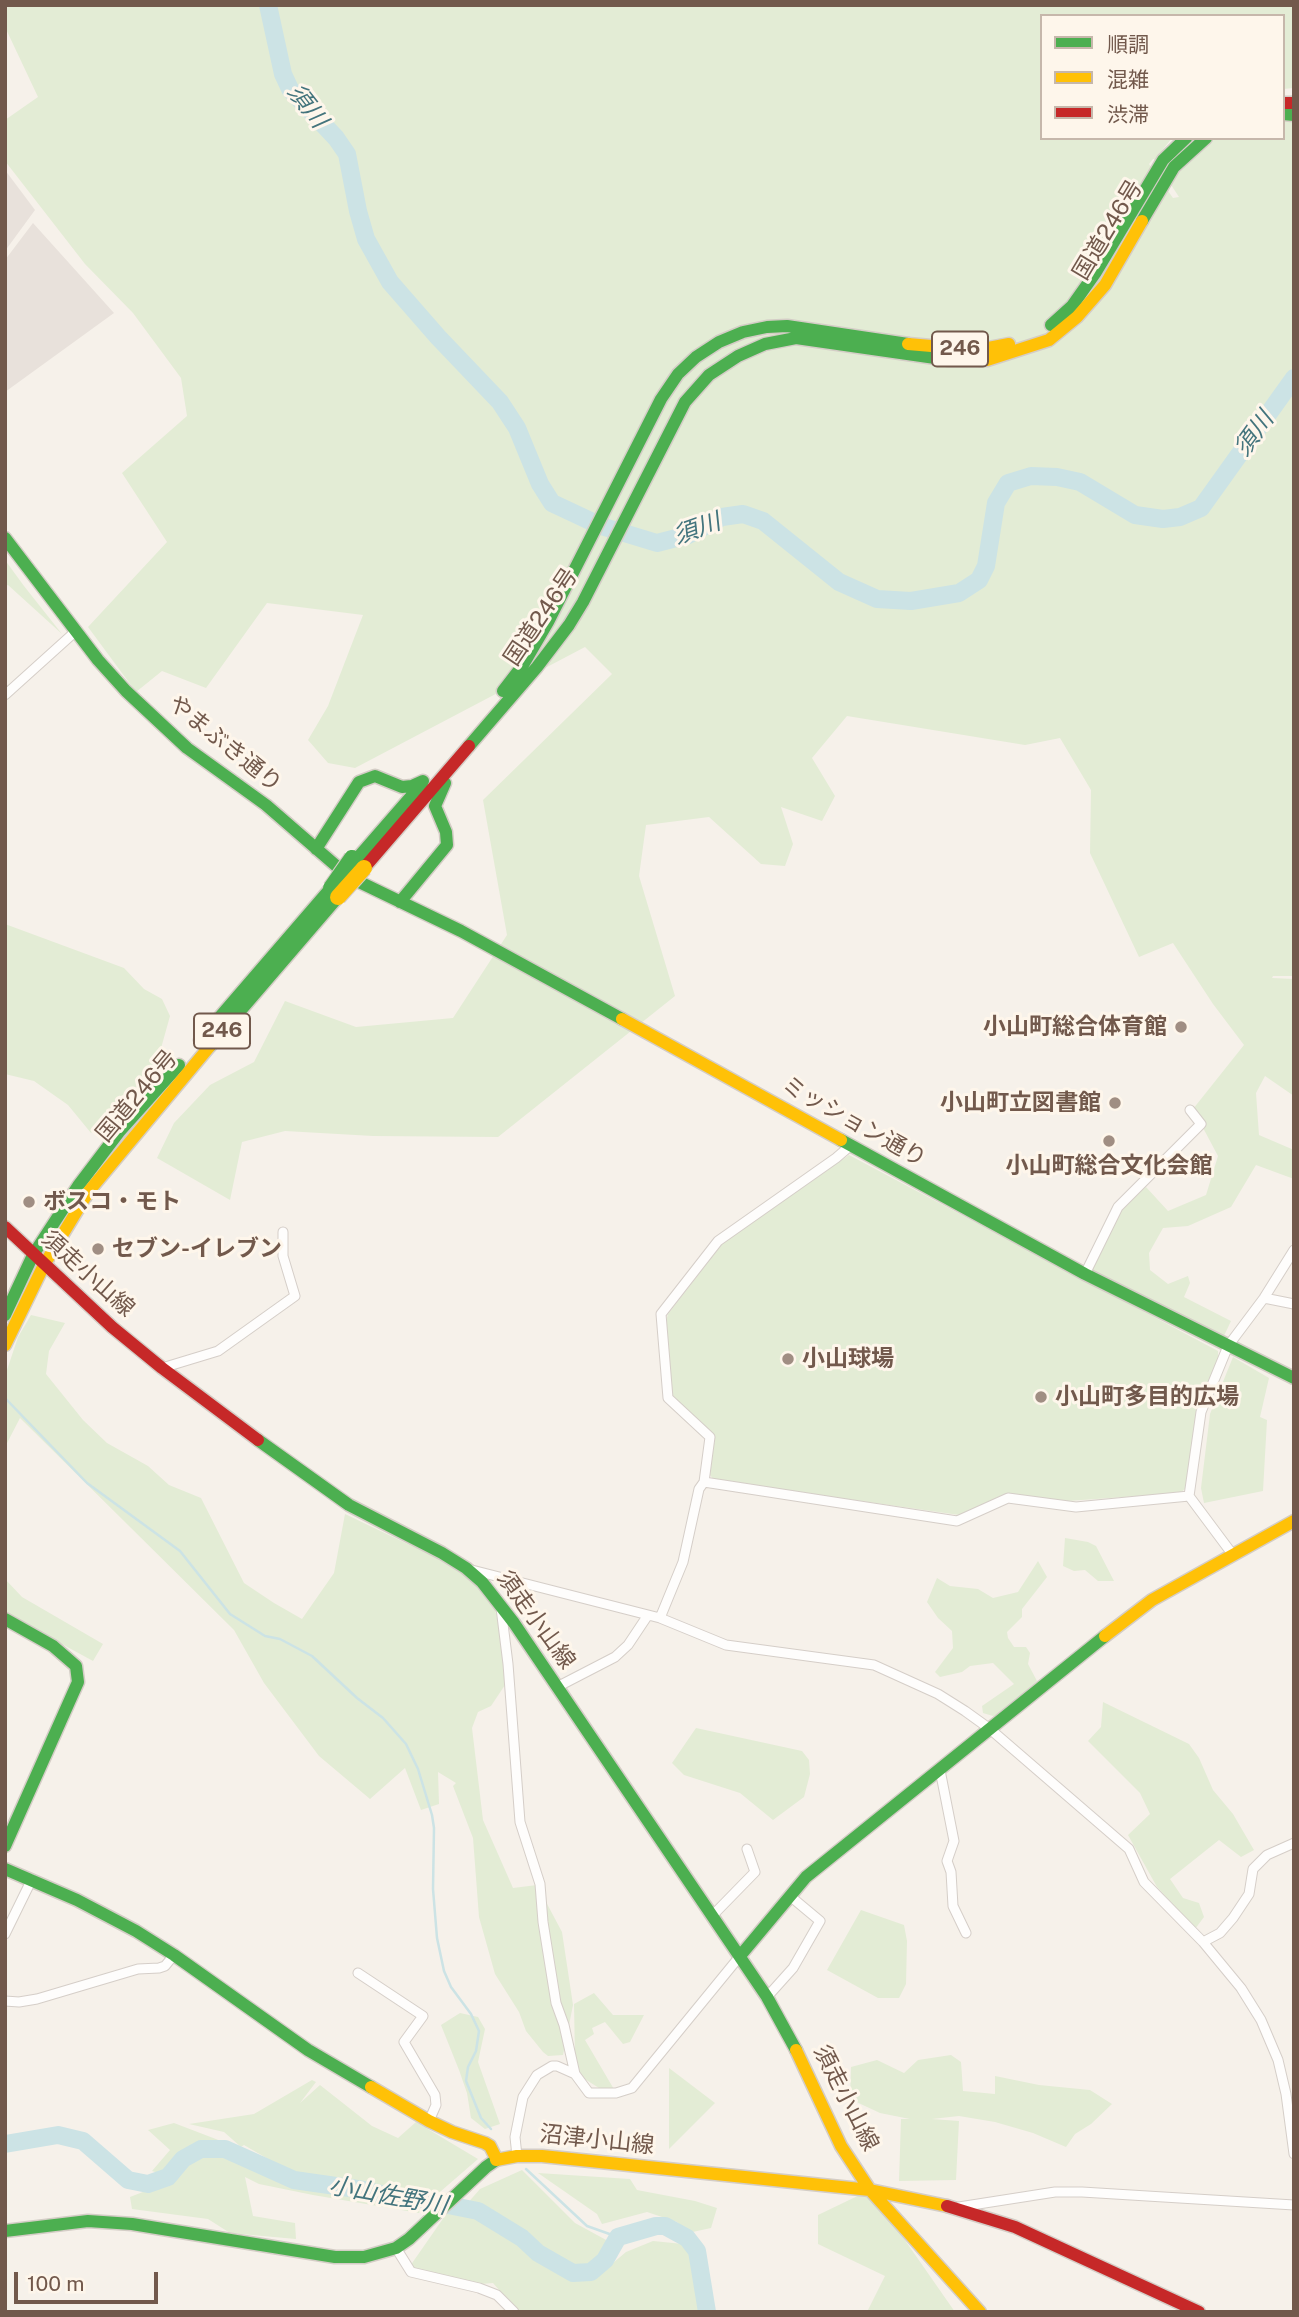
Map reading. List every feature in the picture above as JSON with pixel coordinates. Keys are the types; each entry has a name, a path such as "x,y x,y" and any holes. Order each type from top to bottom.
{"main road":[{"name":"国道246号","path":"5,1315 78,1186 119,1132 335,892 357,862 523,665 548,622 661,399 678,374 696,357 719,342 743,332 767,327 787,326 936,348 978,350 1016,343 1046,330 1072,306 1096,272 1163,160 1184,140"},
{"name":"国道246号","path":"357,862 396,832 537,667 569,625 685,402 709,374 765,344 796,338 949,360 987,360 1049,340 1077,317 1105,285 1174,167 1204,140"},
{"name":"やまぶき通り","path":"5,538 126,691 187,748 266,806 349,877 461,931"},
{"path":"400,902 447,845 444,828 435,810 435,801 459,758"},
{"path":"316,849 359,782 375,776 402,787 426,780"},
{"path":"357,862 393,807 395,792 386,779"},
{"path":"396,832 425,820 444,828"},
{"name":"ミッション通り","path":"461,931 1085,1274 1294,1378"},
{"name":"須走小山線","path":"5,1227 112,1327 162,1368 324,1489 349,1505 442,1553 467,1568 482,1582 500,1603 767,1997 787,2030 841,2146 870,2190 980,2312"},
{"name":"国道246号","path":"5,1345 38,1260"},
{"path":"740,1956 806,1877 1152,1600 1294,1521"},
{"path":"5,1619 52,1646 76,1666 78,1682 5,1846"},
{"path":"5,1869 32,1879 108,1916 174,1955 308,2050 429,2121 452,2133 490,2146 497,2161"},
{"name":"沼津小山線","path":"5,2231 88,2221 132,2224 335,2257 364,2257 396,2248 486,2167 517,2156 542,2156 870,2190 954,2207 1015,2227 1197,2311"}],"street":[{"path":"5,695 76,631"},
{"path":"1085,1274 1118,1207 1201,1124 1190,1110"},
{"path":"660,1618 683,1562 699,1489 704,1482 710,1437 668,1398 661,1314 718,1241 850,1146"},
{"path":"162,1368 218,1351 295,1296 283,1256 283,1232"},
{"path":"1233,1555 1189,1496 1201,1412 1228,1346 1264,1298 1294,1250"},
{"path":"1264,1298 1294,1304"},
{"path":"704,1482 957,1521 1009,1499 1076,1507 1189,1496"},
{"path":"467,1568 660,1618 726,1645 874,1665 938,1694 990,1729 1129,1849 1144,1882 1203,1942 1241,1989 1261,2020 1278,2060 1286,2094 1294,2154"},
{"path":"500,1603 508,1664 520,1822 540,1884 556,2003 575,2074 589,2093 615,2093 632,2088 740,1956"},
{"path":"557,1687 615,1657 628,1645 648,1615"},
{"path":"940,1770 954,1841 947,1861 951,1872 953,1906 966,1933"},
{"path":"1203,1942 1220,1933 1233,1919 1249,1894 1254,1869 1267,1855 1294,1843"},
{"path":"713,1915 755,1872 747,1849"},
{"path":"5,1934 32,1879"},
{"path":"767,1997 793,1968 820,1921 790,1896"},
{"path":"5,2001 37,1999 138,1969 159,1968 174,1955"},
{"path":"358,1973 423,2016 404,2042 435,2095 436,2105 429,2121"},
{"path":"517,2156 514,2137 523,2097 531,2082 552,2066 575,2074"},
{"path":"954,2207 1055,2192 1294,2205"},
{"path":"396,2248 411,2272 479,2288 497,2295 514,2312"}],"shaded area":[{"path":"5,170 35,210 5,251"},
{"path":"33,223 114,313 5,392 5,260"}],"green space":[{"path":"5,5 1294,5 1294,88 1285,89 1285,14 1040,14 1040,140 1170,140 1156,158 1194,140 1285,140 1285,98 1294,94 1294,976 1272,978 1294,979 1294,1096 1265,1076 1256,1093 1259,1135 1294,1150 1294,1179 1256,1165 1231,1207 1188,1226 1163,1228 1149,1253 1150,1270 1168,1284 1188,1276 1190,1283 1184,1297 1231,1321 1222,1340 1087,1270 1107,1218 1146,1187 1168,1211 1206,1195 1218,1156 1193,1109 1244,1045 1173,943 1139,957 1090,853 1091,790 1060,738 1025,745 847,716 812,758 835,796 822,821 781,807 793,844 785,866 761,864 709,817 646,825 639,876 675,996 498,1137 373,1136 285,1131 242,1142 230,1200 157,1158 174,1123 210,1085 254,1062 285,1001 356,1027 453,1018 507,935 483,800 612,674 585,647 355,768 328,763 308,740 328,706 363,615 267,603 206,688 162,671 136,692 88,627 167,542 122,473 187,416 181,378 133,313 85,264 5,161 5,120 38,97 5,27","holes":["1153,159 1179,197 1173,198 1149,164"]},
{"path":"5,560 62,634 8,585 5,586"},
{"path":"5,924 124,968 144,989 162,999 170,1016 158,1059 130,1096 91,1133 68,1105 34,1081 5,1074"},
{"path":"849,1155 1218,1351 1218,1361 1196,1412 1186,1488 1180,1493 1068,1501 1007,1493 959,1515 714,1480 710,1475 715,1436 672,1395 666,1321 668,1314 722,1244"},
{"path":"31,1315 65,1323 49,1351 46,1374 83,1420 107,1443 148,1466 169,1485 201,1498 244,1583 274,1603 302,1619 334,1573 345,1514 464,1571 495,1609 501,1637 505,1685 491,1706 478,1712 472,1728 483,1820 513,1888 537,1885 562,1932 573,2005 563,2055 548,2056 543,2052 526,2031 519,2012 495,1974 479,1917 473,1838 453,1786 456,1783 438,1772 439,1804 421,1810 405,1768 370,1799 319,1756 264,1683 234,1630 20,1418 5,1447 5,1376 18,1337"},
{"path":"1233,1357 1269,1378 1260,1417 1267,1420 1263,1491 1204,1503 1201,1488 1210,1414"},
{"path":"1065,1538 1096,1546 1114,1581 1098,1581 1085,1570 1074,1571 1063,1566"},
{"path":"1038,1561 1047,1577 1022,1609 1022,1617 1007,1632 1014,1647 1026,1647 1030,1653 1028,1664 1037,1681 1001,1714 993,1716 983,1713 982,1706 1014,1684 993,1663 970,1666 962,1672 940,1677 935,1672 953,1648 952,1631 938,1618 927,1602 937,1578 950,1586 978,1589 993,1598 1018,1592"},
{"path":"5,1579 22,1597 103,1644 93,1661 5,1613"},
{"path":"1103,1702 1189,1744 1199,1758 1213,1790 1233,1814 1254,1850 1241,1857 1219,1840 1170,1879 1183,1898 1199,1903 1204,1917 1195,1929 1157,1887 1128,1835 1150,1814 1140,1793 1088,1741 1101,1727"},
{"path":"696,1728 802,1751 809,1760 810,1774 804,1797 773,1820 740,1793 684,1775 672,1763"},
{"path":"861,1910 904,1925 907,1941 906,1984 899,1998 878,1998 827,1970"},
{"path":"594,1993 613,2015 644,2015 630,2042 623,2044 605,2022 592,2028 594,2034 585,2040 615,2091 599,2088 580,2076 575,2058 574,2004"},
{"path":"460,2013 478,2017 485,2029 478,2062 500,2124 485,2129 471,2118 467,2093 441,2025"},
{"path":"951,2055 961,2062 963,2091 995,2094 995,2076 1039,2085 1090,2090 1112,2104 1091,2124 1075,2134 1066,2147 1033,2133 995,2122 959,2116 932,2119 959,2121 956,2180 899,2181 901,2119 910,2119 880,2113 850,2099 851,2067 877,2060 904,2073 918,2060"},
{"path":"669,2068 715,2103 669,2149"},
{"path":"312,2080 316,2082 300,2103 320,2085 372,2126 398,2138 416,2122 478,2159 433,2198 369,2187 427,2198 419,2213 259,2184 245,2177 253,2216 295,2223 296,2239 230,2233 208,2219 132,2209 130,2197 176,2179 152,2171 170,2150 148,2130 174,2123 268,2159 244,2145 241,2147 224,2132 189,2124 254,2114"},
{"path":"522,2170 575,2223 608,2241 590,2267 565,2268 489,2211 466,2205 480,2189"},
{"path":"538,2173 630,2179 637,2190 717,2208 711,2228 688,2233 677,2222 647,2212 602,2224 597,2214"},
{"path":"870,2190 955,2312 867,2312 885,2276 818,2244 818,2215"},
{"path":"449,2210 478,2211 563,2272 582,2279 601,2273 626,2252 653,2241 683,2244 699,2264 707,2312 518,2312 493,2283 469,2285 408,2269"}],"waterway":[{"name":"須川","path":"268,5 283,74 290,89 336,138 347,154 366,239 390,282 500,402 517,428 540,484 552,503 601,526 657,543 688,535 722,517 743,514 763,521 839,582 877,599 911,601 959,593 979,580 986,566 996,503 1008,483 1031,476 1057,477 1080,482 1135,515 1163,519 1180,517 1201,508 1294,378"},
{"path":"5,1398 87,1483 180,1551 230,1614 265,1636 280,1639 312,1656 383,1718 406,1744 418,1769 432,1815 433,1889 437,1938 444,1971 479,2031 476,2051 468,2067 466,2081 481,2118 491,2129"},
{"name":"小山佐野川","path":"5,2144 58,2135 83,2141 128,2180 148,2184 168,2177 183,2159 201,2149 225,2149 294,2180 478,2211 522,2238 538,2253 573,2273 591,2272 605,2260 618,2237 665,2226 687,2238 697,2251 707,2312"},
{"path":"526,2169 587,2226 618,2237"}],"traffic: fast":[{"path":"1285,114 1294,115"},
{"path":"1051,325 1072,306 1096,272 1163,160 1184,140"},
{"path":"1142,221 1174,167 1204,140"},
{"path":"503,691 523,665 548,622 661,399 678,374 696,357 719,342 743,332 767,327 787,326 908,344"},
{"path":"469,746 569,625 685,402 709,375 738,356 765,344 796,338 949,360 980,360"},
{"path":"5,538 98,660 126,691 187,748 266,805 349,877 461,931 622,1019"},
{"path":"316,849 359,782 375,776 402,787 423,781"},
{"path":"400,902 447,845 446,832 435,806 445,783"},
{"path":"355,861 422,784"},
{"path":"331,888 352,858"},
{"path":"200,1040 331,888"},
{"path":"210,1046 338,897"},
{"path":"5,1315 33,1255 78,1186 119,1132 179,1065"},
{"path":"841,1140 1085,1274 1294,1378"},
{"path":"258,1440 349,1505 442,1553 482,1582 514,1623 767,1997 796,2050"},
{"path":"5,1619 53,1646 76,1666 78,1682 5,1846"},
{"path":"740,1956 806,1877 1105,1636"},
{"path":"5,1869 77,1900 136,1931 308,2050 371,2087"},
{"path":"5,2231 88,2221 132,2224 335,2257 364,2257 396,2248 409,2239 496,2160"}],"traffic: slow":[{"path":"980,360 1049,340 1077,317 1105,285 1142,221"},
{"path":"908,344 978,350 1009,344"},
{"path":"338,897 364,868"},
{"path":"622,1019 841,1140"},
{"path":"5,1345 44,1265 89,1191 210,1046"},
{"path":"1105,1636 1152,1600 1294,1521"},
{"path":"796,2050 841,2146 870,2190 980,2312"},
{"path":"371,2087 429,2121 485,2143 490,2146 497,2160"},
{"path":"496,2160 517,2156 542,2156 870,2190 947,2206"}],"traffic: jam":[{"path":"1285,103 1294,103"},
{"path":"364,868 469,746"},
{"path":"5,1227 112,1327 258,1440"},
{"path":"947,2206 1015,2227 1199,2312"}],"place":[{"name":"小山町総合体育館","path":"1181,1027"},
{"name":"小山町立図書館","path":"1115,1103"},
{"name":"小山町総合文化会館","path":"1109,1141"},
{"name":"ボスコ・モト","path":"29,1202"},
{"name":"セブン-イレブン","path":"98,1249"},
{"name":"小山球場","path":"788,1359"},
{"name":"小山町多目的広場","path":"1041,1397"}]}
